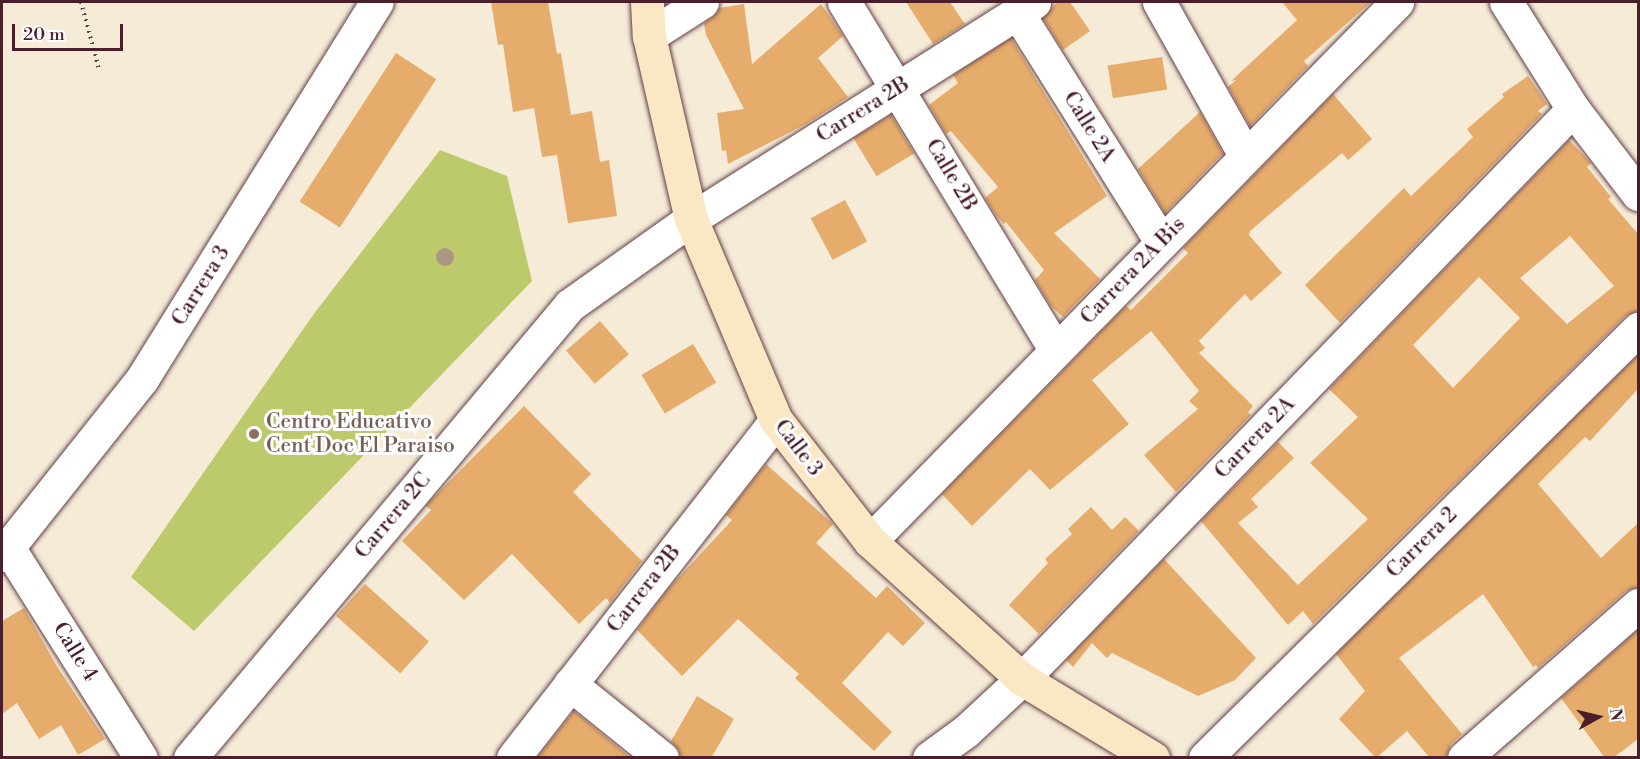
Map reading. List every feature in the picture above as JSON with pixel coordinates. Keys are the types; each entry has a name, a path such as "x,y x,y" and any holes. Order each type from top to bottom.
{"main road":[{"name":"Calle 3","path":"647,2 649,36 691,219 776,420 870,541 1022,679 1153,758"}],"street":[{"name":"Carrera 3","path":"5,551 142,379 377,2"},
{"path":"649,36 702,2"},
{"name":"Calle 2B","path":"844,2 1056,350"},
{"path":"1159,2 1245,155"},
{"name":"Carrera 2A Bis","path":"870,541 1397,2"},
{"path":"1506,2 1573,109 1638,194"},
{"name":"Carrera 2B","path":"691,219 1026,7"},
{"name":"Calle 2A","path":"1026,7 1161,242"},
{"name":"Carrera 2A","path":"929,758 966,731 1022,679 1573,109"},
{"name":"Carrera 2C","path":"190,758 570,305 691,219"},
{"name":"Carrera 2","path":"1205,758 1638,329"},
{"name":"Carrera 2B","path":"513,758 776,420"},
{"name":"Calle 4","path":"5,551 141,758"},
{"path":"1464,758 1638,605"},
{"path":"570,684 662,758"}],"path":[{"path":"81,2 99,69"}],"green space":[{"path":"440,150 507,176 532,281 194,631 131,577 313,315"}],"building":[{"path":"491,2 548,2 557,54 561,53 571,115 592,111 600,162 609,160 617,216 568,223 557,155 542,157 534,108 513,112 503,44 498,45"},
{"path":"906,2 950,2 965,24 933,44"},
{"path":"1057,2 1070,2 1090,31 1063,50 1043,18"},
{"path":"1282,2 1371,2 1304,61 1308,66 1250,126 1228,87 1236,80 1231,81 1297,20"},
{"path":"744,4 752,64 821,4 843,36 818,58 848,97 806,124 728,164 726,150 722,151 717,113 744,109 706,35 704,23 713,17 719,8"},
{"path":"1011,38 1107,196 1054,233 1100,279 1063,317 1050,305 1035,280 1044,270 1006,222 1004,224 996,215 985,198 998,187 951,131 946,134 929,105 958,83 953,75"},
{"path":"396,53 436,79 340,228 300,201"},
{"path":"1162,57 1167,90 1113,98 1108,66"},
{"path":"1528,76 1547,104 1538,111 1542,114 1340,323 1305,285 1404,188 1411,196 1473,137 1467,129 1504,97 1502,94"},
{"path":"1333,94 1372,139 1348,160 1342,153 1250,231 1249,235 1282,273 1251,301 1245,294 1199,341 1205,348 1199,353 1253,406 1248,412 1251,415 1176,492 1144,455 1198,409 1189,401 1199,391 1151,331 1092,380 1129,424 1050,490 1030,469 972,526 942,494 1126,306 1131,310 1188,253 1183,248"},
{"path":"1200,112 1223,153 1165,213 1138,169"},
{"path":"891,115 914,154 876,176 853,138"},
{"path":"1569,140 1591,163 1587,167 1611,197 1608,199 1638,234 1638,311 1625,316 1313,624 1303,611 1288,625 1201,521 1278,442 1294,458 1251,499 1258,507 1238,523 1298,585 1368,519 1310,463 1358,417 1329,389","holes":["1570,236 1614,286 1567,324 1520,278","1479,277 1520,318 1453,388 1413,345"]},
{"path":"845,200 867,241 833,260 811,218"},
{"path":"600,321 629,354 595,384 566,351"},
{"path":"693,344 716,383 665,413 642,375"},
{"path":"1638,355 1638,389 1590,441 1585,437 1538,484 1601,558 1638,523 1638,587 1626,591 1538,668 1536,665 1533,667 1483,594 1399,658 1462,734 1451,744 1446,757 1429,757 1407,731 1376,758 1339,719 1365,691 1336,654"},
{"path":"524,406 591,474 573,492 642,561 610,603 606,598 579,624 512,554 464,600 402,541 431,510 426,506 429,502"},
{"path":"766,464 833,524 816,543 876,598 887,586 925,623 903,646 888,632 842,683 892,732 874,751 795,678 799,674 738,619 682,676 637,630 669,588 732,520 726,515"},
{"path":"1091,507 1112,530 1125,517 1139,531 1039,634 1009,605 1048,563 1045,559 1072,534 1068,529"},
{"path":"1164,559 1256,658 1235,680 1198,696 1112,653 1107,658 1092,643 1073,667 1066,660"},
{"path":"365,584 429,642 400,674 336,616"},
{"path":"24,608 56,665 105,739 78,755 61,725 39,739 17,703 2,714 2,621"},
{"path":"1638,630 1638,739 1613,758 1605,758 1561,698"},
{"path":"697,696 734,719 711,758 680,758 679,751 671,741"},
{"path":"574,711 631,758 537,758"}],"place":[{"name":"Centro Educativo Cent Doc El Paraiso","path":"254,434"}]}
